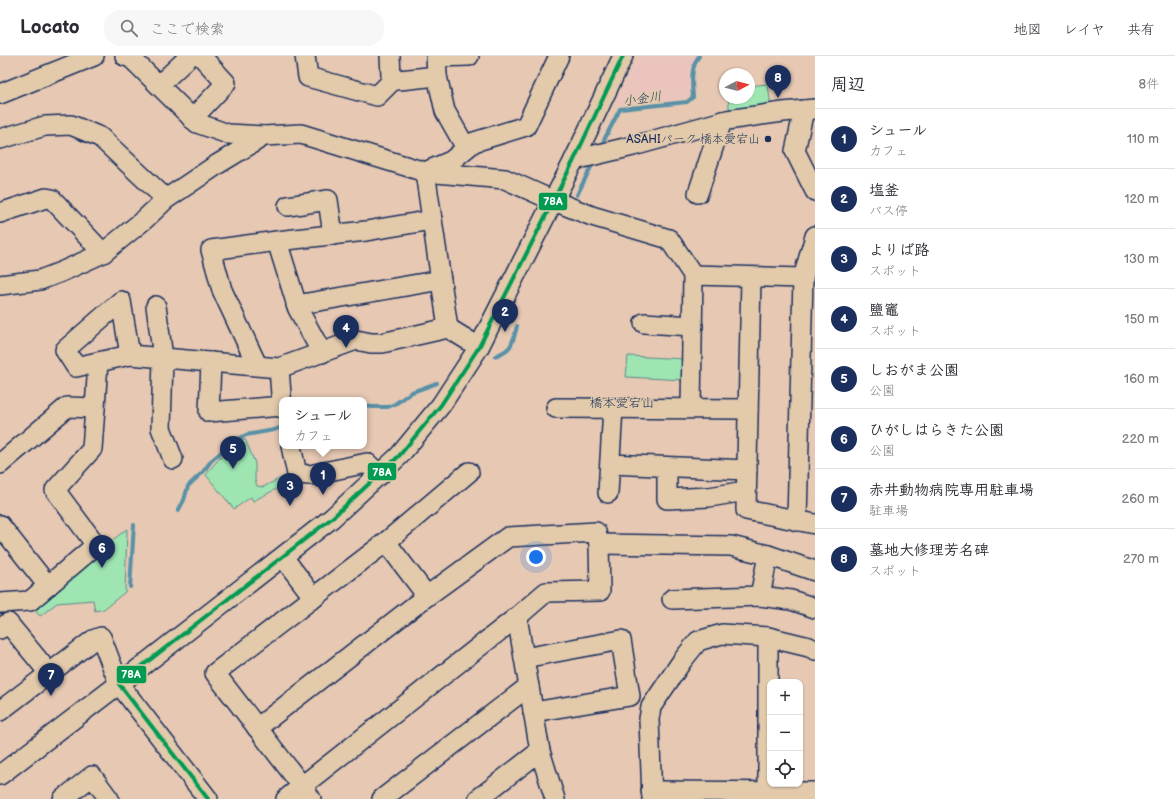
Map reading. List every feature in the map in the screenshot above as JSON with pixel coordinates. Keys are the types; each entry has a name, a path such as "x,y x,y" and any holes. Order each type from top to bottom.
{"street":[{"path":"0,94 94,56"},
{"path":"125,56 131,58 197,123 228,134 264,136 301,134 426,172 505,179 592,216 669,239 693,275 691,408"},
{"path":"159,86 190,56"},
{"path":"192,119 226,83 201,56"},
{"path":"306,56 308,77 377,96 395,78"},
{"path":"390,56 391,76 395,78 400,80 437,76"},
{"path":"466,148 445,111 437,76 436,56 469,56"},
{"path":"426,172 451,161 474,142 526,126 559,56"},
{"path":"0,776 332,518 399,456 441,404 479,347 554,201 588,156 622,56"},
{"path":"588,156 633,146 722,121 809,110 795,151 815,191"},
{"path":"698,193 722,121"},
{"path":"0,139 45,126 71,125 100,137 166,199"},
{"path":"0,285 40,280 103,253 145,219 166,199 218,164 264,136"},
{"path":"426,172 448,328"},
{"path":"0,213 46,198 52,198 103,253"},
{"path":"288,206 328,200 332,235"},
{"path":"257,365 222,290 211,250 366,231 432,220"},
{"path":"751,277 746,510 806,523 809,330 803,278 815,236"},
{"path":"277,241 296,305 322,353"},
{"path":"693,275 803,278"},
{"path":"296,305 441,280"},
{"path":"130,356 121,301 65,350 76,367 130,356 257,365 278,368 356,340 371,343 382,343 448,328 479,347"},
{"path":"156,306 163,358 161,428 173,459"},
{"path":"644,323 693,326"},
{"path":"0,603 30,601 96,545 55,490 92,449 98,362"},
{"path":"211,362 209,412 279,407"},
{"path":"278,368 281,397"},
{"path":"0,464 67,407 95,408"},
{"path":"556,408 748,409"},
{"path":"608,492 613,408"},
{"path":"292,449 297,474 310,475 367,463 380,475"},
{"path":"610,464 747,470"},
{"path":"667,467 667,499 709,497 746,491"},
{"path":"306,793 215,673 386,542 469,472"},
{"path":"0,525 48,586"},
{"path":"257,728 427,596 508,537 596,532 599,544 600,591 546,592 306,793 286,799"},
{"path":"386,542 427,596"},
{"path":"599,544 731,546 768,555 815,571"},
{"path":"760,596 768,555"},
{"path":"283,557 314,598"},
{"path":"672,599 760,596 791,600 815,608"},
{"path":"517,617 540,751 555,799"},
{"path":"0,629 8,623 49,673"},
{"path":"815,650 809,647 768,637 722,634 698,641 682,661 652,706 649,719 652,795 768,795 815,792"},
{"path":"0,711 92,640 101,637 120,684 208,799"},
{"path":"768,637 768,795"},
{"path":"524,658 621,640 630,696 533,712"},
{"path":"382,799 529,686"},
{"path":"478,799 540,751"},
{"path":"63,799 92,776 109,799"}],"shaded area":[{"path":"639,56 696,56 691,70 690,92 684,99 615,105"}],"green space":[{"path":"768,84 771,108 730,114 729,104 755,104 755,85"},
{"path":"628,356 685,359 685,380 626,377"},
{"path":"245,439 255,463 255,480 257,486 263,487 287,475 290,482 253,501 251,497 234,509 206,475 223,455 233,446"},
{"path":"127,529 125,592 104,609 95,611 93,600 57,603 40,616 32,607"}],"waterway":[{"name":"小金川","path":"600,148 620,109 687,102 693,97 693,71 699,56"},
{"name":"小金川","path":"577,195 594,161"},
{"name":"小金川","path":"495,356 509,348 517,326"},
{"name":"小金川","path":"367,406 388,407 412,392 437,383"},
{"name":"小金川","path":"178,511 184,500 188,486 203,472 211,461 234,441 246,435 279,428"},
{"name":"小金川","path":"130,587 134,525"}],"transit line":[{"name":"78A","path":"208,799 119,684 332,518 399,456 441,405 479,347 574,160 623,56"}],"place":[{"name":"墓地大修理芳名碑","path":"778,98"},
{"name":"ASAHIパーク 橋本愛宕山","path":"768,139"},
{"name":"塩釜","path":"505,332"},
{"name":"鹽竈","path":"346,348"},
{"name":"しおがま公園","path":"233,469"},
{"name":"シュール","path":"323,495"},
{"name":"よりば路","path":"290,506"},
{"name":"ひがしはらきた公園","path":"102,568"},
{"name":"赤井動物病院専用駐車場","path":"51,696"}],"district":[{"name":"橋本愛宕山","path":"622,402"}]}
